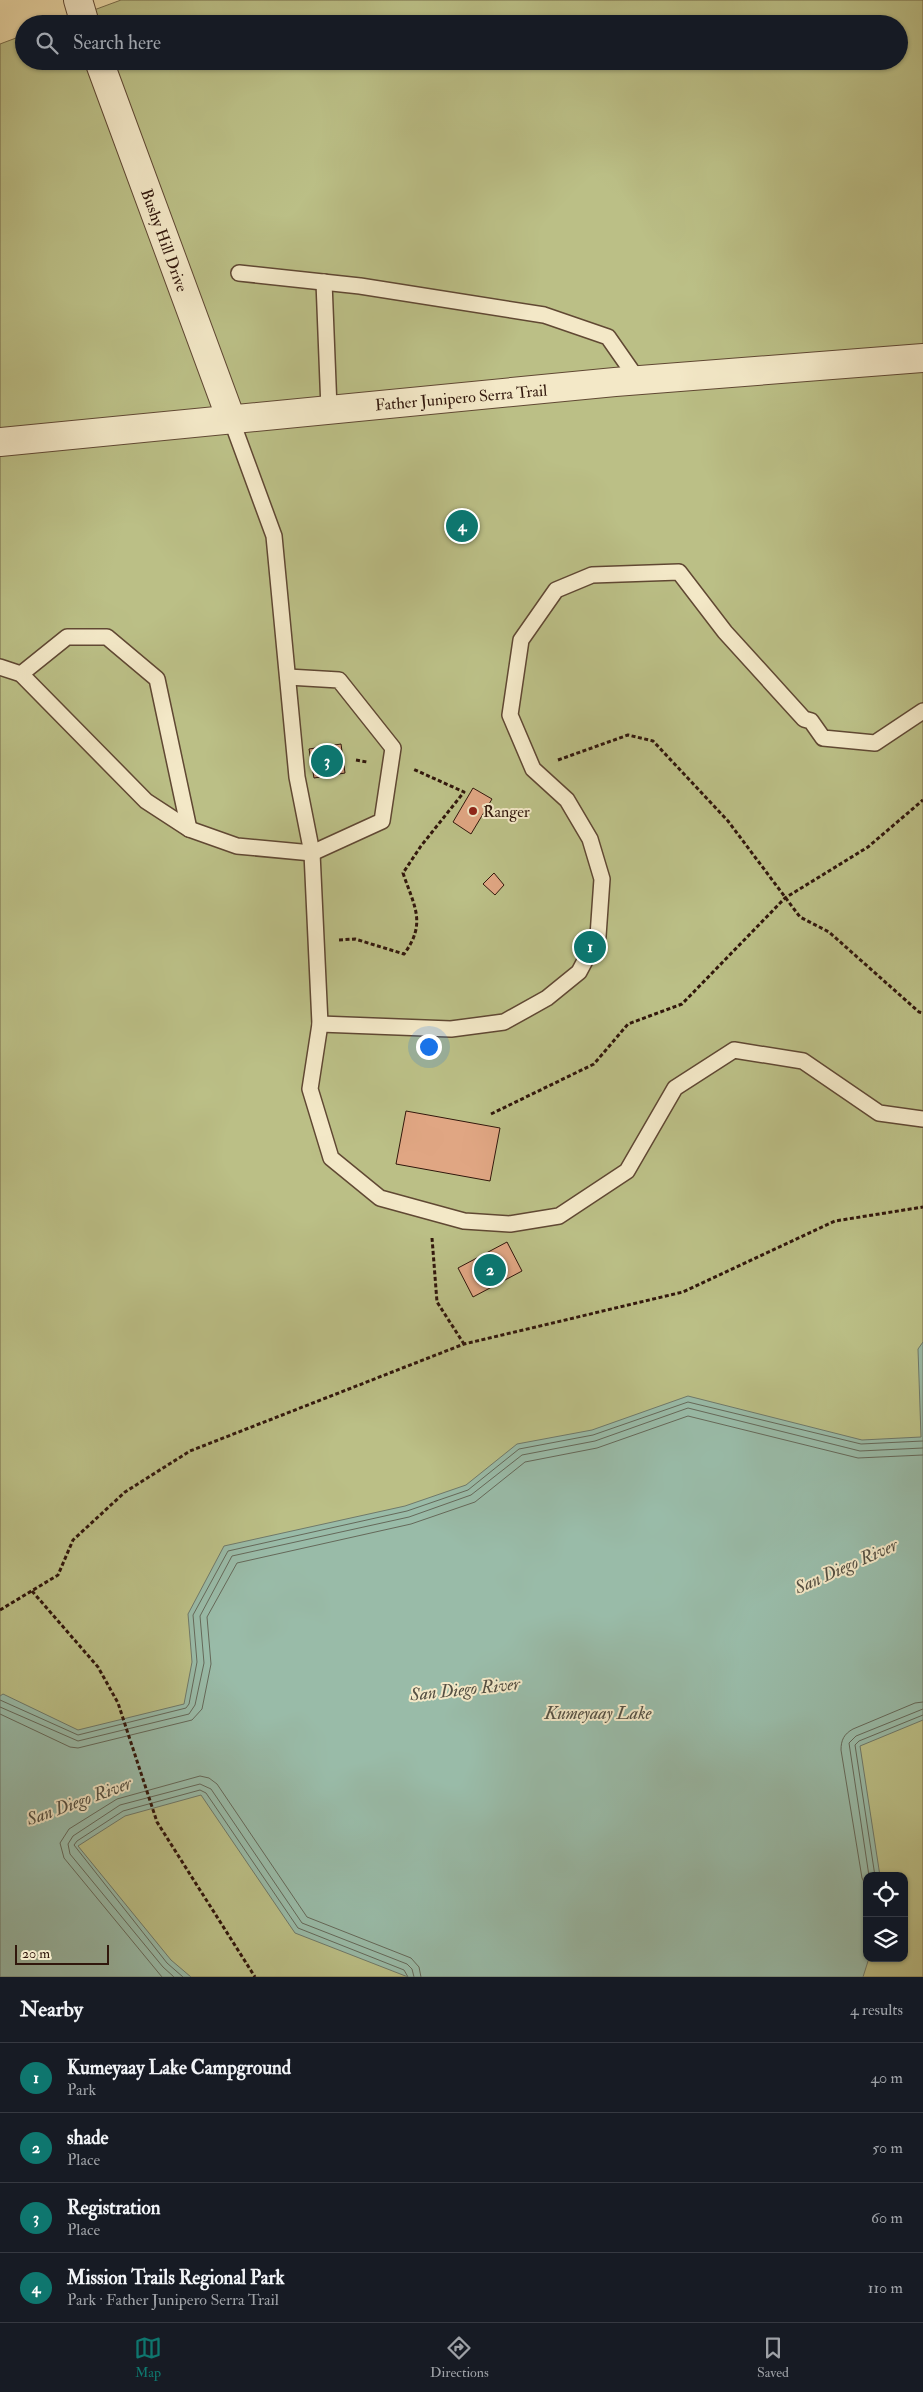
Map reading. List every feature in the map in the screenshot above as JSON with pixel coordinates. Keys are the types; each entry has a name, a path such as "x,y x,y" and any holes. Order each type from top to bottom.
{"street":[{"path":"78,0 82,15"},
{"name":"Bushy Hill Drive","path":"102,70 231,419"},
{"name":"Father Junipero Serra Trail","path":"0,442 638,380 923,358"}],"lane":[{"path":"239,273 324,282 544,315 608,337 638,380"},
{"path":"324,282 329,409"},
{"path":"231,419 274,536 298,777 312,853 320,1024 310,1088 331,1158 380,1198 464,1221 510,1224 559,1216 627,1172 675,1088 734,1050 803,1061 879,1113 923,1119"},
{"path":"320,1024 451,1029 504,1022 546,998 579,972 598,936 602,879 590,839 567,800 533,769 510,715 521,640 556,590 592,575 679,572 725,632 804,719 811,721 823,738 876,743 923,711"},
{"path":"21,674 67,637 107,637 157,679 189,829"},
{"path":"0,667 21,674 146,801 189,829 237,846 312,853 382,821 393,748 339,680 288,677"}],"path":[{"path":"533,769 628,735 653,741 728,822 800,917 829,932 919,1012 923,1013"},
{"path":"356,760 375,763"},
{"path":"316,944 355,939 404,954 415,940 418,923 404,873 421,846 464,792 412,768"},
{"path":"491,1114 594,1064 628,1024 682,1004 785,898 868,847 923,800"},
{"path":"0,1610 58,1575 73,1540 125,1492 190,1451 464,1344 683,1292 835,1222 923,1207"},
{"path":"430,1211 437,1302 464,1344"},
{"path":"32,1591 98,1667 118,1703 157,1822 255,1977"}],"green space":[{"path":"121,0 923,0 923,1977 0,1977 0,44 15,38 15,70 908,70 908,15 80,15"}],"water":[{"name":"Kumeyaay Lake","path":"923,1342 923,1720 860,1746 879,1872 863,1872 863,1962 868,1962 863,1977 408,1977 295,1933 201,1795 125,1816 78,1846 171,1960 191,1977 0,1977 0,1696 3,1694 78,1730 184,1704 192,1662 188,1614 224,1546 405,1506 466,1485 517,1444 592,1430 688,1396 862,1440 921,1437 918,1349"}],"building":[{"path":"341,744 345,773 314,778 309,749"},
{"name":"Ranger","path":"473,788 492,799 471,834 453,822"},
{"path":"494,873 504,885 495,895 483,884"},
{"path":"406,1111 500,1128 490,1181 396,1164"},
{"path":"507,1242 522,1271 473,1297 458,1268"}],"place":[{"name":"Mission Trails Regional Park","path":"462,526"},
{"name":"Registration","path":"327,761"},
{"name":"Ranger","path":"473,811"},
{"name":"Kumeyaay Lake Campground","path":"590,947"},
{"name":"shade","path":"490,1270"}],"water label":[{"name":"San Diego River","path":"846,1566"},
{"name":"San Diego River","path":"465,1689"},
{"name":"San Diego River","path":"79,1801"}]}
